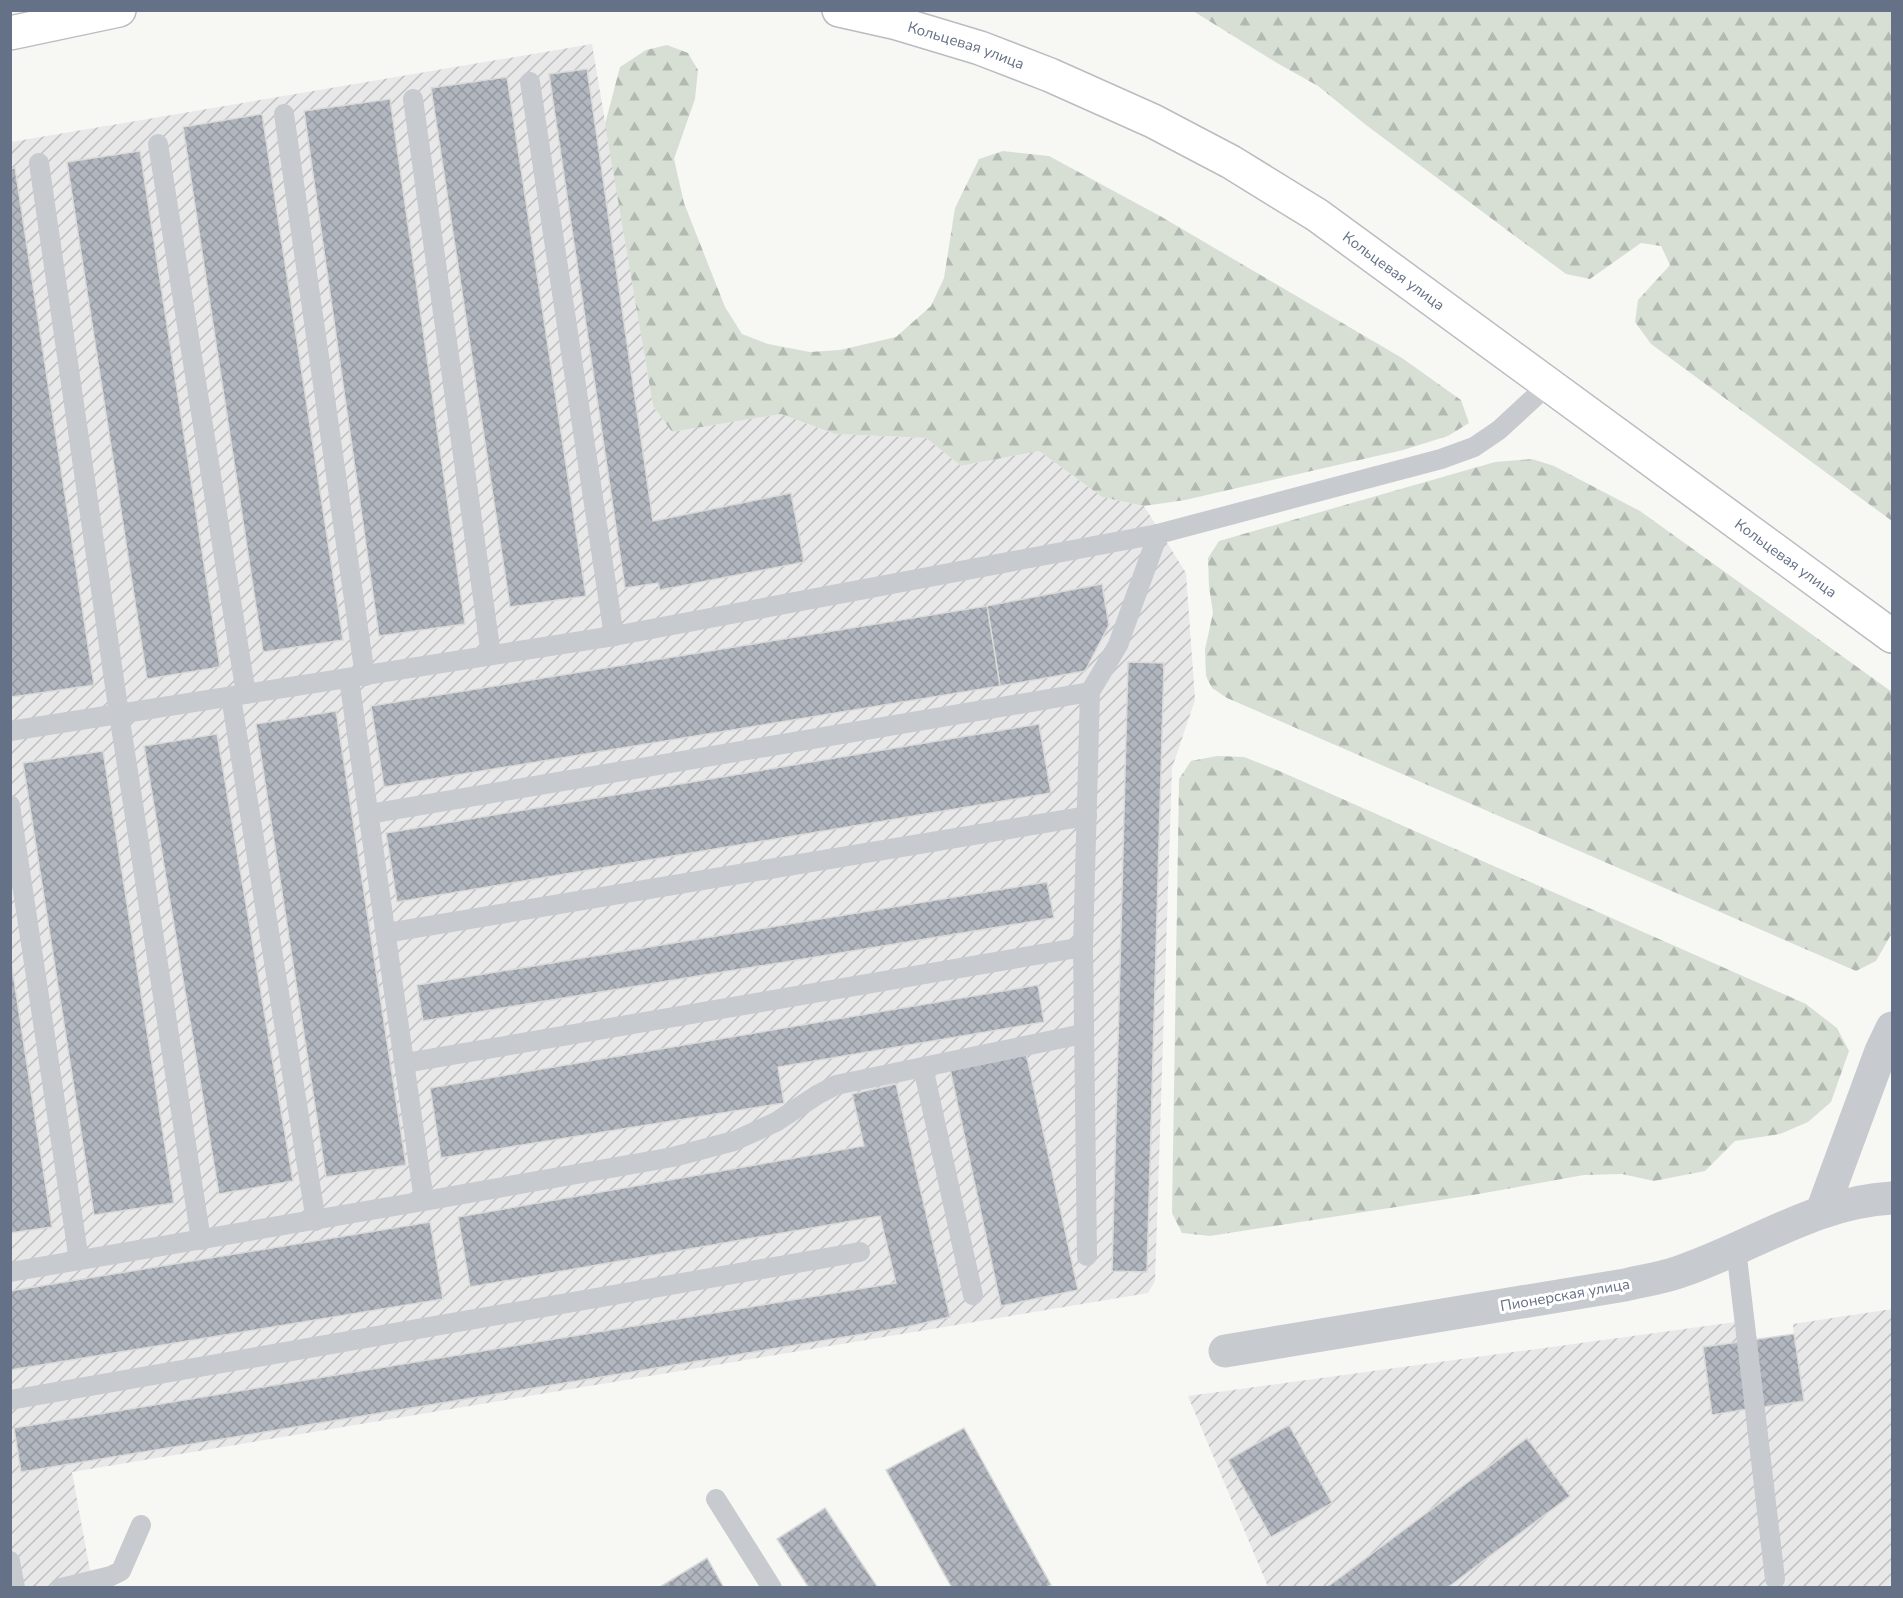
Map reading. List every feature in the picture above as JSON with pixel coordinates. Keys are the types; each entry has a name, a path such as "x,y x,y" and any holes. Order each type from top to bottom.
{"highway":[{"path":"10,33 119,10"},
{"name":"Кольцевая улица","path":"839,10 897,23 980,48 1050,75 1153,121 1231,162 1317,214 1893,636"}],"street":[{"path":"1822,1211 1881,1051 1893,1028"},
{"name":"Пионерская улица","path":"1225,1351 1625,1285 1678,1273 1822,1211 1874,1199 1893,1198"}],"lane":[{"path":"530,82 615,636"},
{"path":"413,99 491,655"},
{"path":"284,114 357,677 369,814 424,1201"},
{"path":"158,144 316,1221"},
{"path":"39,163 119,714 201,1240"},
{"path":"10,731 615,636 1158,534 1441,459 1474,447 1499,430 1549,384"},
{"path":"1087,1256 1083,948 1090,692 1118,645 1158,534"},
{"path":"369,814 1090,692"},
{"path":"10,806 79,1260"},
{"path":"386,933 1087,816"},
{"path":"405,1063 1083,948"},
{"path":"10,1272 316,1221 673,1157 734,1141 776,1122 836,1085 1083,1034"},
{"path":"923,1067 973,1295"},
{"path":"1736,1249 1775,1579"},
{"path":"10,1400 860,1252"},
{"path":"716,1499 772,1587"},
{"path":"61,1587 111,1576 121,1571 141,1526"},
{"path":"10,1561 15,1587"}],"shaded area":[{"path":"592,44 653,406 672,432 781,414 835,434 926,438 961,466 1039,451 1102,497 1144,506 1186,573 1195,700 1172,768 1155,1281 1148,1293 72,1472 93,1587 11,1588 11,142"},
{"path":"1892,1309 1892,1587 1268,1587 1188,1396 1736,1322 1740,1342 1794,1334 1793,1324"}],"green space":[{"path":"1193,11 1892,11 1892,521 1651,344 1635,322 1638,300 1670,265 1661,246 1641,243 1590,279 1566,274 1366,125 1318,86"},
{"path":"667,45 688,53 698,70 695,99 674,159 684,203 725,307 742,334 768,344 810,352 840,350 896,337 931,306 944,278 955,208 979,159 1003,151 1049,156 1160,216 1402,358 1461,400 1469,423 1448,436 1403,450 1185,500 1144,506 1102,497 1039,451 961,466 926,438 835,434 781,414 672,432 653,406 605,124 620,67 646,50"},
{"path":"1532,459 1554,466 1640,511 1892,692 1892,933 1876,961 1856,971 1227,698 1212,688 1206,676 1205,649 1213,613 1208,558 1219,541 1495,462"},
{"path":"1217,756 1244,757 1277,770 1806,1004 1837,1028 1849,1051 1831,1102 1808,1122 1780,1134 1735,1141 1705,1171 1654,1181 1622,1174 1584,1175 1479,1194 1210,1236 1182,1233 1172,1213 1179,779 1191,761"}],"building":[{"path":"587,69 653,521 791,493 804,562 660,590 658,583 625,588 549,74"},
{"path":"507,77 586,596 510,607 431,88"},
{"path":"390,99 465,624 379,636 304,111"},
{"path":"262,114 343,640 263,652 183,127"},
{"path":"140,151 220,667 147,679 67,162"},
{"path":"15,168 94,685 12,697 10,687 10,169"},
{"path":"1102,584 1109,625 1085,671 1000,686 987,606"},
{"path":"987,606 1000,686 384,787 371,706"},
{"path":"1128,662 1164,663 1147,1272 1112,1271"},
{"path":"336,711 406,1165 326,1177 256,724"},
{"path":"1039,724 1051,793 397,902 386,833"},
{"path":"217,734 293,1181 219,1194 144,746"},
{"path":"103,751 174,1203 94,1215 23,763"},
{"path":"1047,882 1054,918 423,1021 417,985"},
{"path":"10,954 52,1227 10,1233"},
{"path":"1038,985 1044,1022 778,1067 784,1103 441,1158 430,1088"},
{"path":"1026,1053 1078,1290 1001,1306 950,1069"},
{"path":"896,1084 950,1317 906,1327 21,1472 14,1428 896,1283 880,1216 470,1287 458,1217 864,1146 852,1094"},
{"path":"430,1222 443,1299 10,1370 10,1291"},
{"path":"1794,1334 1804,1401 1748,1409 1739,1342"},
{"path":"1739,1342 1748,1409 1712,1415 1703,1347"},
{"path":"1289,1425 1332,1503 1271,1537 1228,1460"},
{"path":"964,1428 1051,1585 1045,1588 952,1588 886,1470"},
{"path":"1527,1438 1570,1496 1447,1588 1326,1588"},
{"path":"825,1508 878,1588 809,1588 777,1539"},
{"path":"707,1558 724,1588 658,1588"}]}
